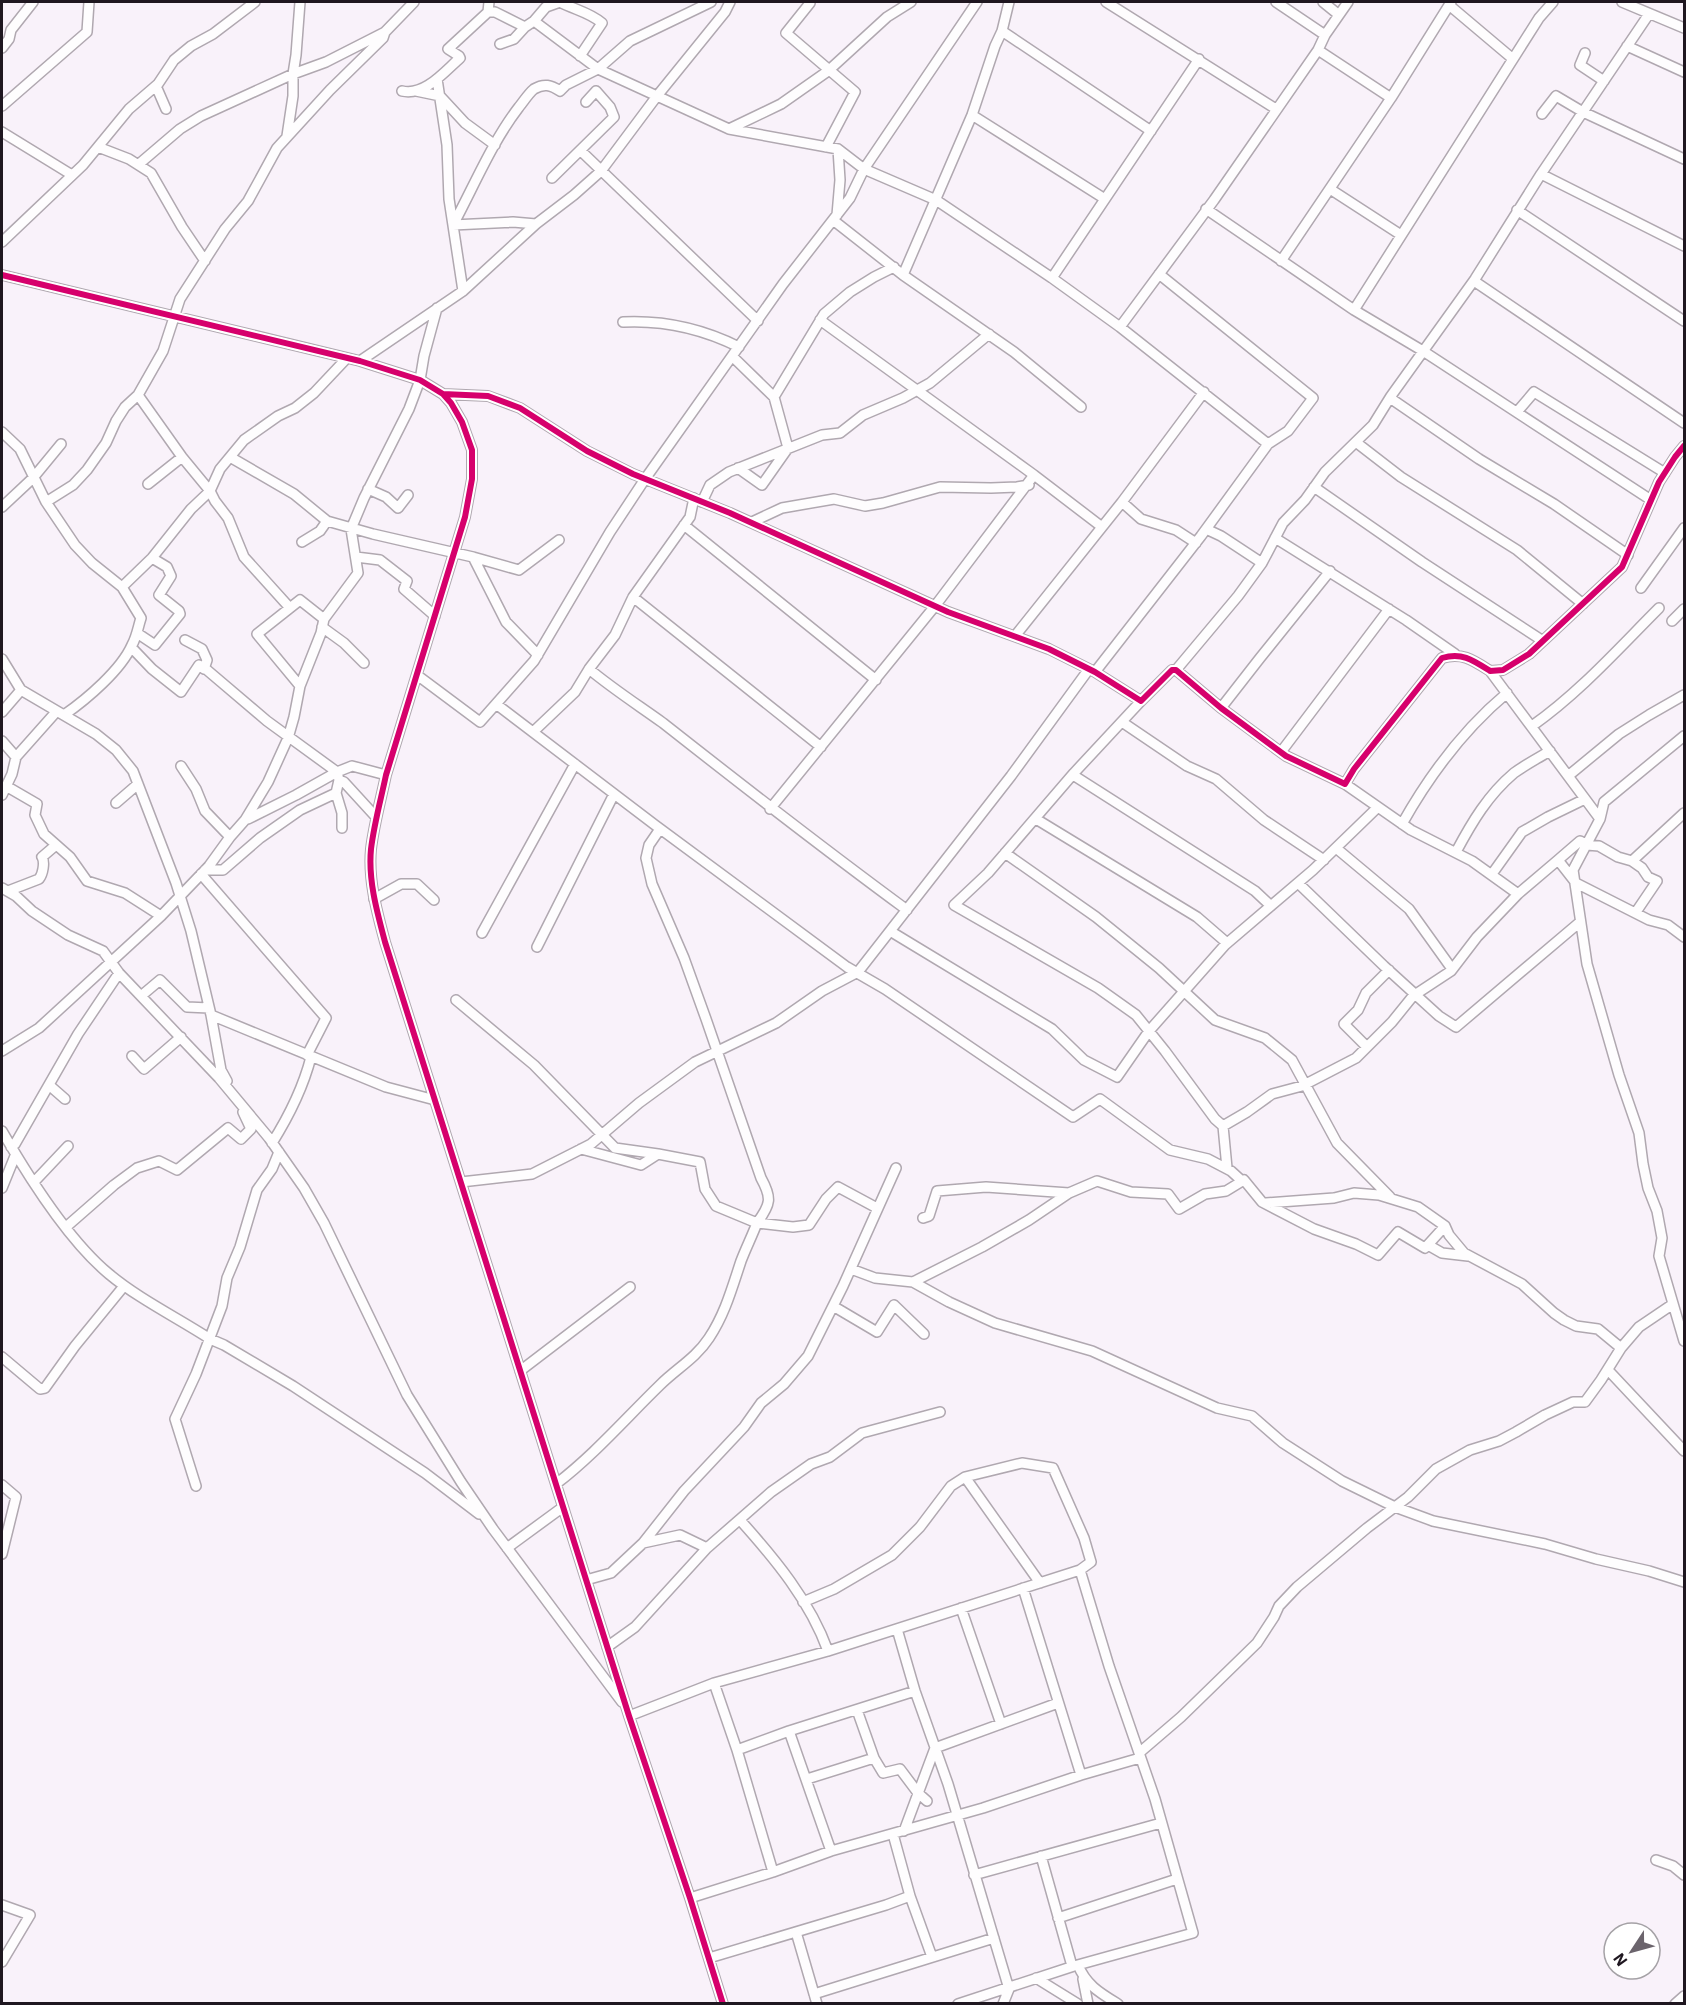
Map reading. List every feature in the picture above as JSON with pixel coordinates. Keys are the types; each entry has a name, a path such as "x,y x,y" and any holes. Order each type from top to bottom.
{"street":[{"path":"2,48 9,39 11,30 33,2"},
{"path":"2,106 87,32 89,2"},
{"path":"2,242 72,175 129,108 156,86 174,60 255,2"},
{"path":"287,137 293,96 300,2"},
{"path":"139,164 180,129 201,116 293,74 326,62 385,32 414,2"},
{"path":"416,91 437,79 460,58 448,49 488,12 489,2"},
{"path":"500,44 514,39 546,7 560,2 575,9 583,5 602,23 580,56"},
{"path":"453,225 513,115 535,89 545,85 560,91 566,85 598,69 630,41 711,2"},
{"path":"360,360 464,291 536,224 602,170 657,96 725,12 730,2"},
{"path":"729,129 781,104 829,70 887,17 911,2"},
{"path":"417,675 480,722 538,655 610,532 645,479 783,284 850,198 864,169 977,2"},
{"path":"903,275 972,116 1002,31 1009,2"},
{"path":"1106,2 1276,109"},
{"path":"1276,2 1325,35"},
{"path":"1323,2 1339,15"},
{"path":"1120,327 1318,50 1325,35 1348,2"},
{"path":"1354,310 1539,18 1553,2"},
{"path":"1622,2 1684,28"},
{"path":"810,3 786,33 855,92 826,147"},
{"path":"1281,261 1390,98 1450,3 1513,59"},
{"path":"488,12 495,12 525,27"},
{"path":"1227,1168 1222,1126 1136,1015 1098,988 954,905 1005,853 1141,701 1172,670 1176,670 1238,596 1262,563 1283,523 1305,500 1326,472 1373,425 1474,281 1540,174 1649,14"},
{"path":"534,21 598,69 729,129 838,149 864,169 936,200 1120,327 1268,444"},
{"path":"1002,31 1151,131"},
{"path":"46,502 73,485 87,470 106,443 120,414 138,395 163,351 180,299 225,229 248,201 278,148 330,90 383,38 385,32"},
{"path":"1628,46 1684,72"},
{"path":"1318,50 1390,98"},
{"path":"1586,53 1580,65 1604,81"},
{"path":"1052,278 1199,59"},
{"path":"437,79 447,145 449,199 464,291"},
{"path":"156,86 166,109"},
{"path":"402,91 416,91 440,96 465,123 495,145"},
{"path":"552,178 614,117 610,107 596,92 586,102"},
{"path":"1542,114 1556,96 1583,112 1684,159"},
{"path":"972,116 1105,199"},
{"path":"2,132 72,175"},
{"path":"98,147 139,164 151,173 182,227 205,261"},
{"path":"835,218 840,180 838,149"},
{"path":"581,151 758,321"},
{"path":"1540,174 1684,246"},
{"path":"1330,189 1401,235"},
{"path":"1206,209 1354,310 1424,351 1652,500"},
{"path":"1517,210 1684,321"},
{"path":"835,218 903,275 989,334 1081,407"},
{"path":"453,225 513,222 536,224"},
{"path":"774,397 824,314 850,292 894,267"},
{"path":"460,1182 532,1174 591,1144 639,1103 694,1062 776,1023 822,991 858,972 1092,671 1196,543 1268,444 1288,431 1313,398 1159,274"},
{"path":"2,275 360,360 420,380 443,394 462,422 472,450 472,479 465,517 386,775 371,852 374,899 385,942 627,1712 723,2004"},
{"path":"1474,281 1684,423"},
{"path":"2,1051 39,1028 161,916 203,872 245,820 268,782 288,738 300,686 323,623 358,573 351,529 368,489 409,409 420,380 437,308"},
{"path":"820,320 1102,527"},
{"path":"623,322 637,321 690,327 740,347"},
{"path":"533,732 575,692 615,635 633,597 710,485 738,468 788,448 822,435 840,433 863,415 903,398 930,383 989,334"},
{"path":"733,357 774,397 788,448"},
{"path":"122,586 152,558 191,509 210,491 220,469 244,440 308,398 347,358"},
{"path":"1015,636 1122,502 1204,392"},
{"path":"1517,412 1534,392 1665,473"},
{"path":"443,394 488,396 520,408 587,451 645,479 752,522 935,606 1049,649 1092,671 1141,701"},
{"path":"138,395 228,518 244,557 290,608"},
{"path":"1390,398 1479,459 1554,504 1628,555"},
{"path":"2,432 20,449 46,502 75,545 92,564 122,586 141,618 132,647 123,660 95,690 60,713 16,757 2,795"},
{"path":"1357,443 1401,477 1516,550 1583,604"},
{"path":"2,507 33,478 61,444"},
{"path":"1490,671 1503,670 1529,654 1622,567 1665,473 1684,447"},
{"path":"738,468 762,485 788,448"},
{"path":"148,484 182,457"},
{"path":"230,457 294,494 327,521 351,529 455,552 519,570 559,540"},
{"path":"770,808 935,606 1034,475"},
{"path":"752,522 782,508 834,499 865,506 940,487 1000,488 1043,482"},
{"path":"1314,487 1422,562 1543,641"},
{"path":"368,489 386,497 398,508 408,495"},
{"path":"1122,502 1141,519 1176,530 1196,543"},
{"path":"302,542 320,531 327,521"},
{"path":"684,525 876,680"},
{"path":"1641,588 1684,528"},
{"path":"1206,529 1221,536 1262,563"},
{"path":"1275,538 1389,609 1455,654 1474,660 1490,671 1600,819"},
{"path":"356,557 380,560 407,582 404,589 435,616"},
{"path":"472,557 506,622 538,655"},
{"path":"137,633 154,645 180,614 159,594 171,576 167,567 152,558"},
{"path":"1221,708 1330,572"},
{"path":"633,597 821,747"},
{"path":"300,686 257,634 299,601 303,601 364,663"},
{"path":"1532,726 1595,674 1659,608"},
{"path":"1281,752 1389,609"},
{"path":"1672,621 1684,609"},
{"path":"185,640 202,649 207,660 204,669"},
{"path":"132,647 152,669 181,692 199,665 338,776 376,817"},
{"path":"1345,784 1354,769 1442,658 1455,654"},
{"path":"2,659 21,690 96,734 116,750 133,771 172,872 191,931 221,1070 251,1129 240,1139 228,1128 177,1170 159,1161 137,1168 66,1227"},
{"path":"589,669 907,910"},
{"path":"1176,670 1221,708 1281,752 1345,784 1402,824 1456,852 1492,874 1518,894"},
{"path":"2,712 21,690"},
{"path":"1402,824 1419,795 1444,761 1484,712 1507,693"},
{"path":"1568,776 1619,734 1684,695"},
{"path":"496,704 847,967 858,972 1073,1117 1100,1099 1170,1150 1208,1159 1227,1168 1242,1181 1244,1180 1262,1202 1314,1229 1356,1244 1378,1255 1398,1232 1425,1248 1445,1226"},
{"path":"1122,722 1187,766 1216,779 1264,820 1324,860"},
{"path":"1684,735 1604,801 1600,819 1573,870 1587,964 1619,1076 1639,1133 1648,1188 1658,1211 1662,1238 1659,1256 1684,1341"},
{"path":"2,741 16,757"},
{"path":"1456,852 1478,812 1491,795 1516,772 1550,751"},
{"path":"482,933 575,764"},
{"path":"181,766 196,789 205,811 230,837"},
{"path":"245,820 338,776 352,766 386,775"},
{"path":"1073,775 1255,891 1271,906"},
{"path":"338,776 336,793 342,813 342,828"},
{"path":"5,782 37,804 35,815 44,834 70,857 87,881 125,893 161,916"},
{"path":"116,803 138,784"},
{"path":"203,872 223,870 260,838 300,810 336,793"},
{"path":"537,947 614,794"},
{"path":"1492,874 1522,832 1585,799"},
{"path":"890,931 1053,1029 1084,1060 1117,1077 1149,1031 1227,943 1299,883 1378,807"},
{"path":"1632,861 1684,813"},
{"path":"1036,819 1197,917 1227,943"},
{"path":"556,1484 574,1470 662,1383 683,1367 708,1339 728,1302 741,1261 757,1223 767,1209 770,1194 760,1178 684,958 652,884 646,858 649,844 660,829"},
{"path":"1222,1126 1272,1094 1305,1084 1356,1058 1416,995 1452,969 1477,937 1518,894 1580,841 1587,845 1599,846 1618,857 1632,861 1642,868 1648,877 1657,881 1636,912"},
{"path":"5,890 39,879 44,860 42,856 56,845"},
{"path":"1336,848 1409,909 1452,969"},
{"path":"1005,853 1096,917 1159,968 1215,1020 1265,1038 1292,1060 1337,1143 1390,1197"},
{"path":"1558,860 1575,883 1649,920 1668,925 1684,937"},
{"path":"203,872 326,1018 309,1056 297,1098 272,1143"},
{"path":"1299,883 1416,995 1439,1016 1456,1027 1580,922"},
{"path":"374,899 401,884 417,884 434,900"},
{"path":"5,890 68,935 103,951 119,973 236,1098 279,1152 304,1188 324,1223 407,1395 461,1482 627,1712"},
{"path":"1367,1047 1344,1024 1358,1010 1366,993 1389,970"},
{"path":"11,1147 15,1144 78,1034 119,973"},
{"path":"141,996 160,980 187,1007 210,1012 386,1087 435,1100"},
{"path":"456,1000 534,1065 615,1148 700,1162 705,1189 716,1206 757,1223 793,1227 810,1225 826,1199 838,1187 877,1208"},
{"path":"132,1056 144,1069 181,1037"},
{"path":"49,1085 65,1099"},
{"path":"2,1131 15,1156 66,1227 93,1259 124,1286 210,1339 293,1386 425,1473 477,1512 493,1529"},
{"path":"34,1182 68,1146"},
{"path":"581,1149 642,1165 658,1154"},
{"path":"196,1486 175,1419 196,1374 222,1306 227,1278 240,1247 257,1190 272,1169 279,1152"},
{"path":"2,1188 15,1156"},
{"path":"586,1580 611,1573 643,1543 684,1491 744,1427 761,1403 784,1384 808,1356 896,1168"},
{"path":"914,1282 982,1247 1029,1220 1069,1193 1097,1181 1131,1192 1168,1194 1179,1209 1205,1194 1226,1191 1242,1181"},
{"path":"923,1218 929,1216 937,1191 986,1187 1069,1193"},
{"path":"1262,1202 1334,1198 1354,1193 1390,1197 1418,1207 1445,1226 1451,1237 1468,1256 1522,1284 1564,1320 1576,1326 1598,1329 1621,1348"},
{"path":"1428,1245 1442,1253 1468,1256"},
{"path":"850,1269 875,1278 914,1282 995,1323 1092,1352 1217,1408 1252,1416 1283,1443 1342,1481 1395,1507 1433,1521 1545,1544 1684,1582"},
{"path":"2,1357 33,1385 40,1389 45,1388 75,1346 124,1286"},
{"path":"520,1371 630,1287"},
{"path":"690,1898 831,1851 957,1815 1140,1755 1257,1643 1279,1606 1297,1587 1366,1528 1408,1497 1436,1469 1470,1450 1498,1441 1545,1415 1574,1402 1585,1401 1621,1348 1639,1327 1673,1304"},
{"path":"833,1306 877,1332 894,1305 924,1334"},
{"path":"1608,1370 1684,1451"},
{"path":"607,1647 635,1627 707,1548 771,1492 795,1475 811,1464 830,1457 862,1433 940,1412"},
{"path":"627,1712 714,1683 828,1652 1080,1570 1091,1562 1084,1538 1053,1468 1022,1463 965,1477 951,1486 920,1527 892,1555 834,1589 803,1602"},
{"path":"965,1477 1040,1583"},
{"path":"2,1485 16,1497"},
{"path":"2,1492 16,1497"},
{"path":"2,1554 16,1497"},
{"path":"507,1548 563,1508"},
{"path":"740,1520 778,1563 819,1627 828,1652"},
{"path":"643,1543 680,1534 707,1548"},
{"path":"958,2004 1075,1965 1192,1933 1161,1822 1080,1570"},
{"path":"1023,1588 1081,1775"},
{"path":"961,1608 1001,1724"},
{"path":"897,1629 1010,1989 1003,2004"},
{"path":"714,1683 737,1750 773,1872"},
{"path":"737,1750 915,1691"},
{"path":"904,1831 935,1748 1058,1703"},
{"path":"857,1710 874,1758 883,1773 900,1769 927,1802"},
{"path":"789,1731 831,1851"},
{"path":"807,1779 874,1758"},
{"path":"974,1875 1161,1822"},
{"path":"893,1834 910,1896 932,1957"},
{"path":"1041,1856 1058,1918 1075,1965 1094,1989 1118,2004"},
{"path":"1656,1860 1673,1866 1684,1875"},
{"path":"1058,1918 1177,1879"},
{"path":"709,1958 910,1896"},
{"path":"2,1905 30,1915 2,1962"},
{"path":"796,1932 815,1999 932,1957 994,1938"},
{"path":"1083,1977 1088,2004"},
{"path":"1036,1978 1078,2004"},
{"path":"1676,2004 1684,1996"}],"cycle path":[{"path":"2,275 360,361 420,380 443,394 462,422 472,450 472,479 465,517 386,775 371,849 374,896 385,942 629,1716 723,2004"},
{"path":"443,394 488,396 520,408 587,451 633,474 730,513 948,612 1049,649 1095,672 1141,701 1172,670 1176,670 1221,708 1286,756 1345,784 1354,769 1442,658 1456,656 1473,660 1490,671 1503,670 1529,654 1622,567 1659,482 1684,446"}]}
